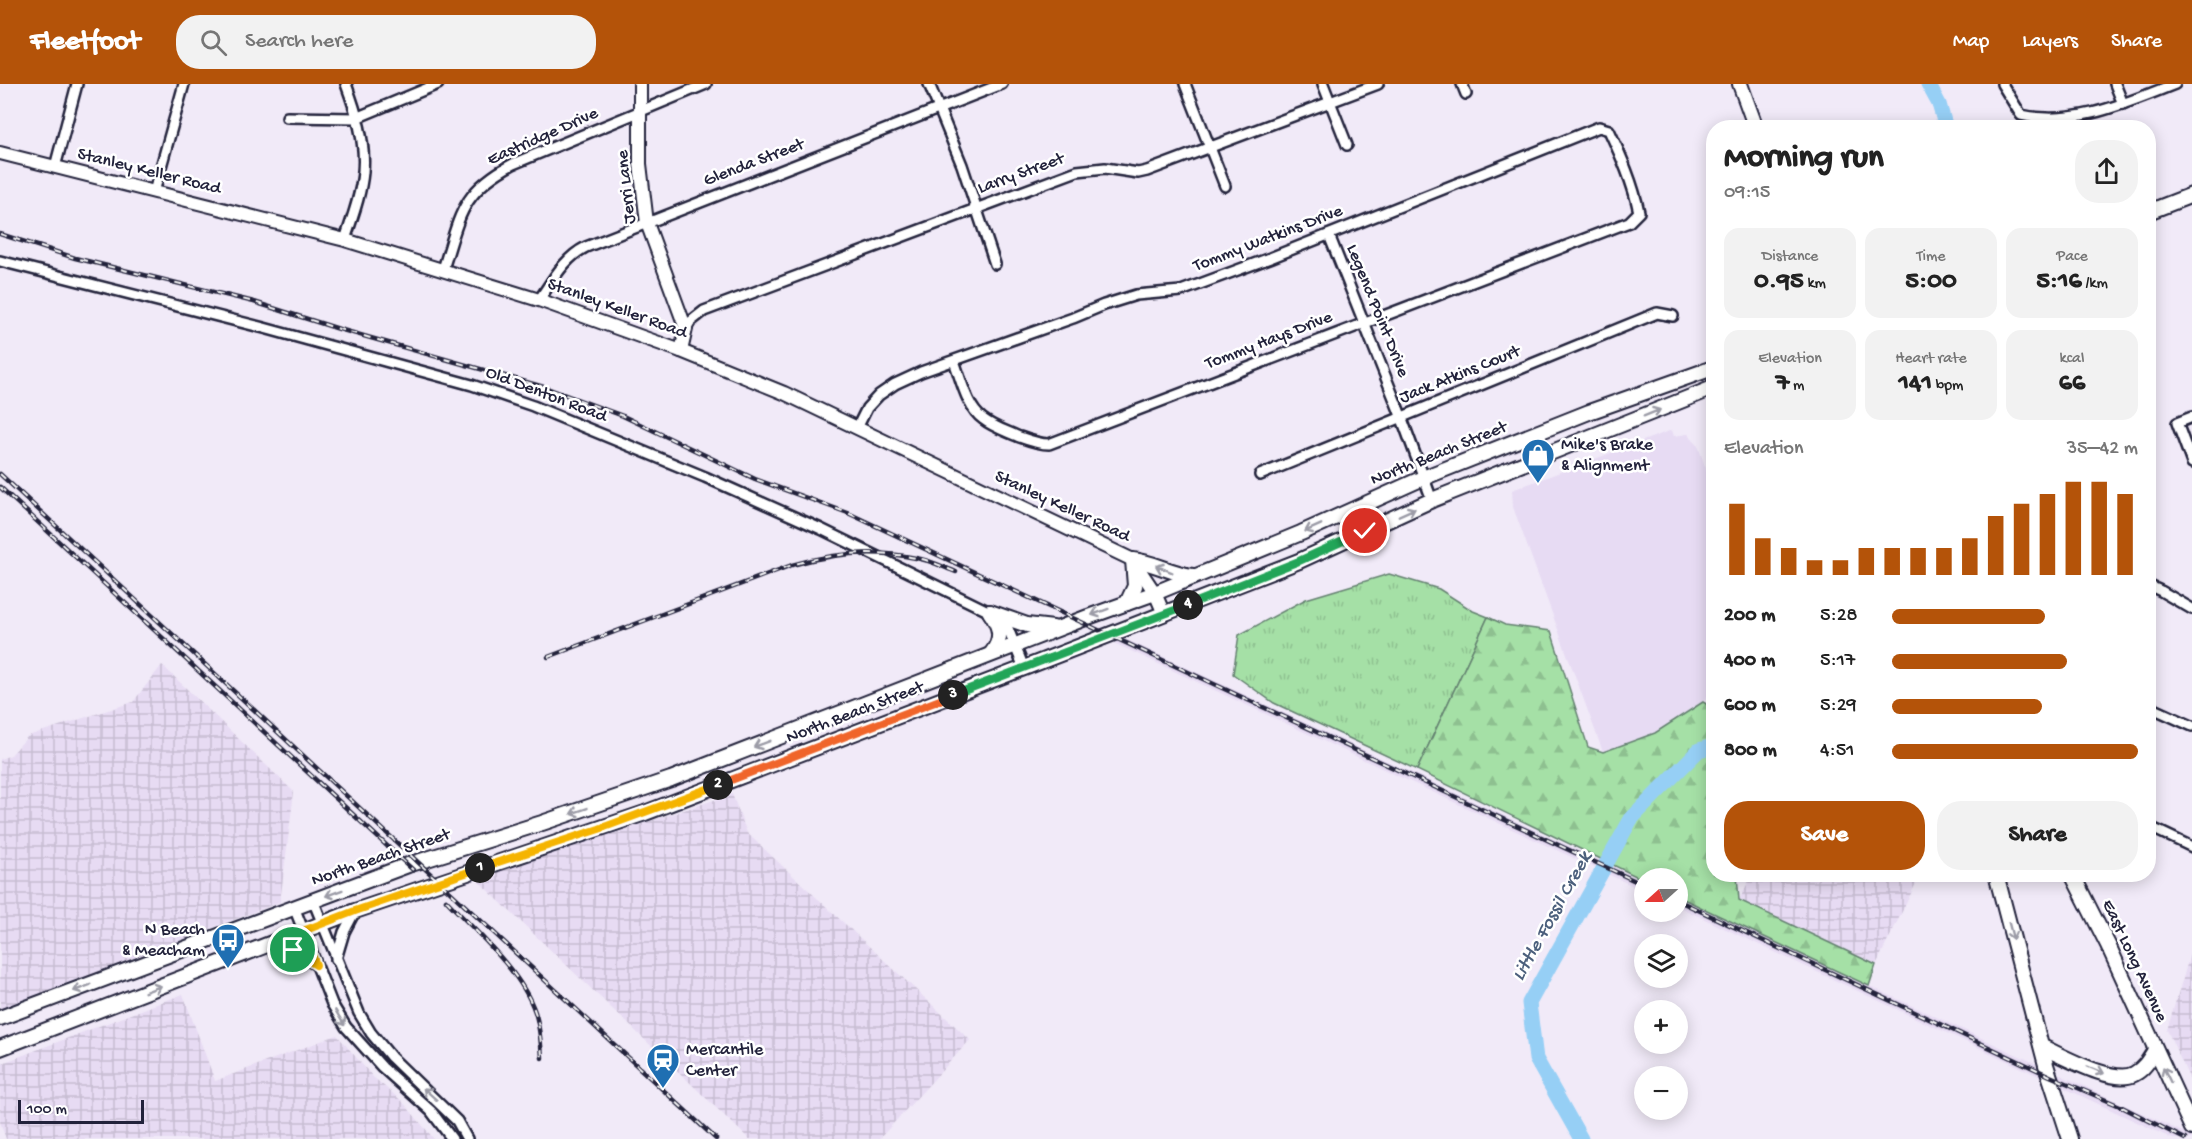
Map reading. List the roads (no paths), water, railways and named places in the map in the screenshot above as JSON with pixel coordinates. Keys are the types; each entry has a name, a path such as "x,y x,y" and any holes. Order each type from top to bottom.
{"main road":[{"path":"1740,84 1753,120"},
{"path":"2156,209 2192,195"},
{"name":"North Beach Street","path":"0,1018 408,865 542,824 798,730 1058,628 1155,593 1300,533 1423,478 1589,412 1706,370"},
{"name":"North Beach Street","path":"0,1048 355,911 645,813 1024,668 1299,561 1432,500 1706,391"},
{"path":"1589,412 1598,435"},
{"path":"1127,603 1135,585 1133,560 1144,561 1184,575 1196,576"},
{"path":"990,612 1027,625 1058,628"},
{"path":"990,612 1000,633 999,645 991,654"},
{"path":"798,730 806,751"},
{"path":"637,791 645,813"},
{"path":"1998,882 2059,1109 2070,1139"},
{"name":"East Long Avenue","path":"2076,882 2108,945 2192,1128"},
{"path":"184,949 194,974"},
{"path":"122,973 132,997"},
{"path":"2042,1047 2120,1078 2134,1074 2144,1067 2155,1050"}],"street":[{"path":"55,167 76,84"},
{"path":"154,192 184,84"},
{"path":"345,240 361,188 363,171 362,138 346,84"},
{"path":"287,117 356,118 438,84"},
{"name":"Jerri Lane","path":"640,84 640,164 647,223 686,329"},
{"name":"Eastridge Drive","path":"443,270 460,217 468,200 493,175 513,164 706,84"},
{"path":"929,84 962,165 995,264"},
{"name":"Glenda Street","path":"539,300 564,262 574,253 1002,84"},
{"path":"1185,84 1225,186"},
{"path":"1323,84 1347,145"},
{"name":"Larry Street","path":"686,329 690,322 704,311 1077,171 1105,168 1138,173 1378,84"},
{"path":"1462,84 1466,94"},
{"path":"2002,84 2021,115 2035,118 2095,113 2175,84"},
{"path":"2115,84 2123,104"},
{"name":"Tommy Watkins Drive","path":"857,428 867,408 879,395 895,384 921,372 1104,305 1136,296 1181,291 1599,128 1609,130 1622,157 1636,198 1639,212 1629,222"},
{"name":"Stanley Keller Road","path":"0,153 345,240 539,300 681,351 784,393 1133,560 1155,593 1164,614"},
{"name":"Tommy Hays Drive","path":"954,361 971,404 982,419 1029,440 1049,444 1629,222"},
{"name":"Legend Point Drive","path":"1329,235 1432,500"},
{"name":"Old Denton Road","path":"0,261 264,328 472,385 533,406 705,477 821,529 990,612 1007,626 1024,668"},
{"name":"Jack Atkins Court","path":"1260,475 1657,314 1673,316"},
{"path":"681,351 686,329"},
{"path":"2192,417 2177,423 2192,463"},
{"path":"2156,589 2192,609"},
{"path":"2156,710 2192,726"},
{"path":"2156,830 2192,847"},
{"path":"313,900 336,959 371,1033 391,1057 457,1120 467,1139"},
{"path":"294,907 332,1004 346,1027 382,1067 431,1111 452,1139"},
{"path":"336,959 344,932 355,911"},
{"path":"265,946 293,950 316,965"}],"waterway":[{"name":"Little Fossil Creek","path":"1928,84 1939,104 1944,120"},
{"name":"Little Fossil Creek","path":"1581,1139 1536,1059 1529,1003 1631,819 1699,750 1706,748"}],"railway":[{"path":"0,234 75,258 254,302 339,329 544,387 623,416 755,479 848,513 1634,880"},
{"path":"0,474 716,1139"},
{"path":"0,487 413,870"},
{"path":"548,657 792,565 823,558 869,553 900,555 926,560 956,572"},
{"path":"446,900 496,952 519,982 537,1018 542,1058"},
{"path":"1688,905 2050,1076 2120,1106 2185,1139"}],"place":[{"name":"Mike's Brake & Alignment","path":"1538,484"},
{"name":"N Beach & Meacham","path":"228,969"},
{"name":"Mercantile Center","path":"663,1089"}]}
